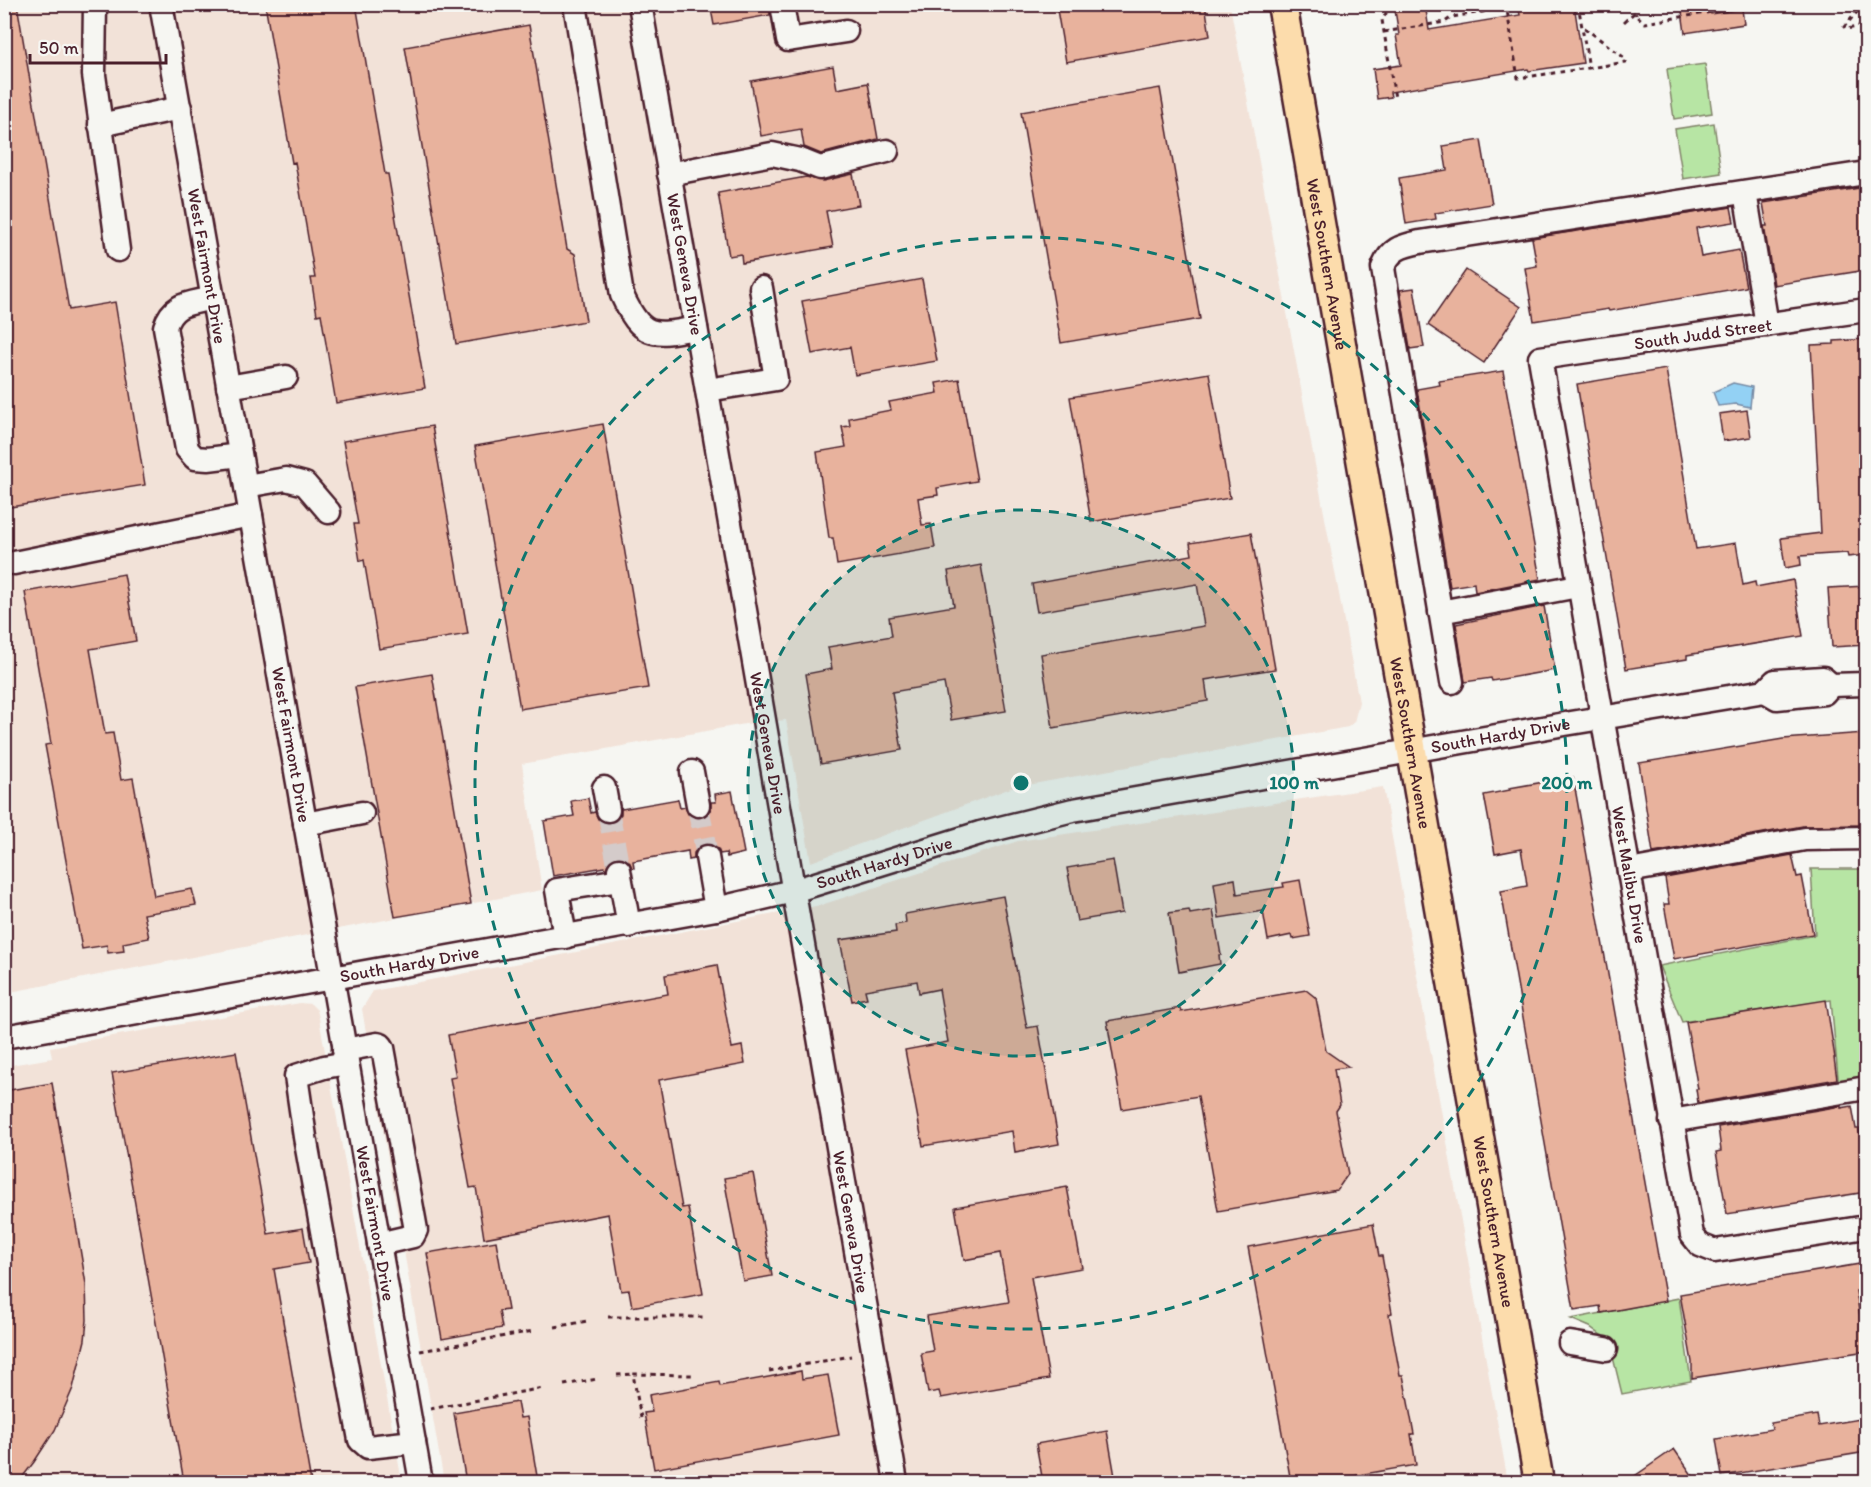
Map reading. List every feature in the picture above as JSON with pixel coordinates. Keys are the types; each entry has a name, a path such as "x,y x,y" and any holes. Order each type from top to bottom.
{"main road":[{"name":"West Southern Avenue","path":"1282,4 1539,1482"}],"street":[{"path":"95,4 94,75 118,250"},
{"name":"West Fairmont Drive","path":"161,4 421,1482"},
{"path":"576,4 622,296 630,314 641,327 654,334 696,328"},
{"name":"West Geneva Drive","path":"640,4 896,1482"},
{"path":"782,4 788,40 846,31"},
{"path":"100,125 180,108"},
{"path":"669,174 772,154 800,160 820,168 887,151"},
{"path":"1452,682 1383,268 1388,256 1403,245 1420,242 1866,173"},
{"path":"1745,192 1767,325"},
{"path":"707,390 776,379 761,288"},
{"path":"213,298 178,307 169,315 165,327 187,449 195,458 208,459 240,455"},
{"name":"South Judd Street","path":"1540,358 1866,310"},
{"name":"West Malibu Drive","path":"1540,358 1692,1234 1700,1245 1715,1251 1866,1227"},
{"path":"228,387 286,377"},
{"path":"246,486 286,478 305,484 329,512"},
{"path":"14,563 251,515"},
{"path":"1440,612 1578,586"},
{"name":"South Hardy Drive","path":"4,1036 716,909 793,891 980,833 1073,810 1601,717 1765,691 1777,698 1824,693 1831,685 1866,684"},
{"path":"693,772 698,805"},
{"path":"305,824 362,813"},
{"path":"1629,871 1805,839 1866,838"},
{"path":"707,857 716,909"},
{"path":"566,937 558,890 619,875 629,926"},
{"path":"379,1244 413,1236 416,1230 383,1048 377,1044 296,1076 360,1440 368,1447 414,1442"},
{"path":"1671,1121 1866,1088"},
{"path":"1570,1343 1606,1349"}],"path":[{"path":"1387,4 1388,10 1382,20 1395,98"},
{"path":"1578,4 1589,68"},
{"path":"1635,4 1636,15 1645,23 1760,5"},
{"path":"1864,4 1844,27 1846,29 1866,25"},
{"path":"1384,32 1445,22 1452,17 1506,6 1518,78 1626,62 1626,59 1582,26"},
{"path":"1624,22 1634,13 1636,15"},
{"path":"608,1317 705,1317"},
{"path":"555,1327 587,1321"},
{"path":"420,1351 534,1331"},
{"path":"769,1371 851,1356"},
{"path":"633,1374 641,1418"},
{"path":"617,1375 693,1375"},
{"path":"564,1385 597,1379"},
{"path":"430,1409 543,1388"}],"shaded area":[{"path":"5,5 1230,5 1359,702 1354,722 1348,727 1011,788 811,862 786,720 745,724 522,764 542,890 5,993"},
{"path":"1383,787 1508,1482 444,1482 362,1009 373,991 821,905 1018,841"},
{"path":"300,1003 311,1004 317,1010 319,1018 402,1482 5,1482 5,1066 52,1058 50,1047"}],"green space":[{"path":"1705,64 1712,113 1674,119 1667,69"},
{"path":"1714,123 1721,173 1683,179 1675,129"},
{"path":"1811,869 1866,869 1866,1084 1839,1088 1831,1000 1682,1022 1659,966 1815,935"},
{"path":"1679,1298 1691,1381 1622,1394 1609,1341 1590,1327 1571,1319"}],"water":[{"path":"1733,383 1752,387 1750,407 1736,404 1718,406 1713,392"}],"building":[{"path":"4,4 17,4 69,310 115,302 145,485 4,508"},
{"path":"265,4 356,4 425,388 336,403 321,314 317,315 311,278 315,278 295,162 292,163"},
{"path":"710,4 769,4 770,15 714,25"},
{"path":"1056,4 1205,4 1210,36 1066,62"},
{"path":"1394,4 1425,4 1429,30 1520,15 1518,4 1574,4 1583,63 1529,71 1528,69 1390,92 1391,97 1377,99 1373,69 1401,65"},
{"path":"1681,4 1710,4 1711,14 1742,9 1744,24 1685,33"},
{"path":"529,25 567,249 575,254 586,321 456,344 405,47"},
{"path":"833,66 837,89 868,83 878,139 821,154 804,147 801,129 761,136 751,81"},
{"path":"1160,88 1200,319 1061,343 1021,112"},
{"path":"1481,140 1492,204 1435,213 1436,219 1406,224 1399,178 1447,170 1443,146"},
{"path":"853,174 859,205 826,211 833,247 742,263 741,254 729,256 718,193 806,177 823,181"},
{"path":"1866,187 1866,202 1861,203 1866,239 1866,270 1774,285 1764,226 1767,226 1763,203"},
{"path":"1731,207 1734,222 1696,228 1701,257 1739,250 1746,287 1609,311 1608,309 1534,321 1525,268 1537,266 1532,238"},
{"path":"1466,270 1521,307 1484,363 1428,325"},
{"path":"922,279 937,361 855,375 850,347 812,354 802,301"},
{"path":"1414,288 1424,347 1410,349 1400,290"},
{"path":"1866,339 1866,555 1848,557 1847,553 1800,556 1801,565 1785,568 1781,538 1821,533 1811,345"},
{"path":"1666,369 1696,549 1736,543 1743,585 1755,582 1756,587 1793,580 1803,636 1687,655 1687,659 1626,669 1577,384"},
{"path":"1503,371 1540,579 1475,592 1474,583 1450,587 1417,389 1440,385 1439,381"},
{"path":"1209,373 1230,498 1091,522 1070,397"},
{"path":"959,379 977,481 937,488 938,495 918,498 922,525 931,524 935,548 837,565 833,538 829,538 817,452 846,447 842,427 850,426 849,418 891,410 889,402 938,393 936,383"},
{"path":"1747,410 1751,437 1723,441 1719,414"},
{"path":"603,424 648,688 520,709 475,446"},
{"path":"432,426 468,634 379,649 364,560 360,561 354,524 358,524 343,441"},
{"path":"1251,533 1275,669 1205,680 1208,701 1053,728 1041,654 1204,626 1197,584 1037,612 1032,584 1192,555 1190,543"},
{"path":"981,565 1006,711 951,720 944,683 892,692 902,750 821,764 806,674 832,669 828,647 892,636 889,617 954,606 948,571"},
{"path":"124,574 136,641 90,649 105,734 113,733 121,780 133,778 154,896 192,889 196,905 144,914 149,938 123,943 124,951 108,953 107,945 82,949 45,745 51,744 25,592"},
{"path":"1866,586 1866,645 1832,647 1828,588"},
{"path":"1544,606 1555,670 1492,681 1491,678 1465,682 1456,624"},
{"path":"432,674 471,904 395,917 355,687"},
{"path":"1865,733 1866,825 1803,826 1653,853 1639,763 1783,739"},
{"path":"1573,777 1666,1301 1601,1313 1600,1306 1574,1310 1501,891 1527,886 1521,849 1495,854 1484,795 1510,790 1509,788"},
{"path":"732,791 744,853 727,857 726,853 720,854 718,849 712,845 705,844 698,847 694,853 694,859 689,860 688,851 633,861 634,868 632,868 629,861 623,857 617,857 610,860 606,869 604,867 553,876 544,821 574,816 571,801 588,798 591,813 595,812 598,819 604,823 617,820 621,814 621,807 622,809 678,799 680,808 685,807 688,814 700,818 707,815 711,809 711,802 716,802 715,794"},
{"path":"1792,855 1797,877 1802,876 1813,934 1674,959 1664,904 1669,904 1665,878"},
{"path":"1113,860 1122,913 1077,921 1067,868"},
{"path":"1235,879 1237,894 1284,887 1283,883 1300,880 1310,936 1293,939 1292,935 1268,940 1263,911 1219,918 1214,883"},
{"path":"1003,896 1027,1028 1038,1026 1059,1144 1015,1152 1012,1131 923,1146 905,1050 948,1042 939,989 919,993 917,981 865,990 867,998 852,1001 840,940 896,932 895,925 906,923 905,914"},
{"path":"1189,910 1190,914 1213,910 1221,955 1219,955 1220,964 1179,972 1169,913"},
{"path":"717,965 732,1048 742,1046 745,1064 659,1080 682,1208 688,1207 703,1294 632,1307 629,1290 621,1291 608,1214 484,1238 476,1187 470,1188 450,1078 456,1077 448,1035 668,994 665,975"},
{"path":"1306,990 1316,998 1326,1051 1349,1067 1334,1069 1340,1105 1336,1111 1348,1174 1337,1190 1218,1211 1198,1096 1122,1109 1107,1021 1180,1008 1181,1012"},
{"path":"1826,1000 1837,1079 1698,1103 1696,1089 1698,1089 1686,1022"},
{"path":"236,1052 268,1234 303,1228 309,1263 274,1269 311,1482 184,1482 112,1073"},
{"path":"52,1083 86,1284 85,1340 73,1388 55,1430 21,1479 17,1482 4,1482 4,1091"},
{"path":"1841,1106 1841,1108 1852,1106 1856,1129 1859,1129 1866,1192 1727,1214 1716,1152 1721,1151 1718,1127"},
{"path":"753,1173 772,1276 743,1281 724,1178"},
{"path":"1067,1187 1082,1268 1031,1277 1049,1379 941,1398 939,1391 928,1393 921,1353 933,1351 927,1316 1009,1302 1000,1253 964,1260 955,1207"},
{"path":"1373,1224 1379,1256 1382,1256 1392,1313 1389,1314 1414,1434 1411,1434 1416,1465 1319,1482 1291,1482 1248,1247"},
{"path":"496,1241 508,1310 499,1311 502,1328 442,1339 427,1253"},
{"path":"1866,1263 1866,1290 1856,1291 1863,1335 1866,1334 1866,1351 1692,1378 1692,1362 1680,1294"},
{"path":"801,1371 802,1379 828,1375 839,1435 654,1469 644,1413 652,1412 649,1395 719,1382 720,1386"},
{"path":"517,1402 520,1418 527,1417 538,1482 466,1482 454,1413"},
{"path":"1817,1415 1819,1426 1866,1418 1866,1452 1722,1476 1716,1439 1772,1429 1771,1423"},
{"path":"1107,1431 1116,1482 1043,1482 1036,1444"},
{"path":"1674,1449 1697,1482 1626,1482"}],"tunnel":[{"path":"698,805 707,857"},
{"path":"608,810 619,870"}]}
